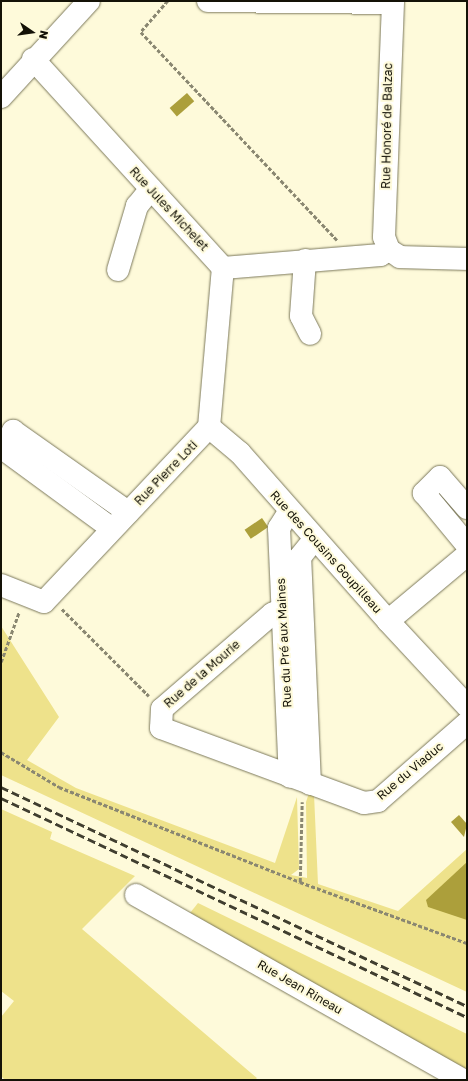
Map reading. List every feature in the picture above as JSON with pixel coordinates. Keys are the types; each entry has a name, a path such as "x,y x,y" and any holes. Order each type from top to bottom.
{"street":[{"path":"1,97 33,59 89,1"},
{"path":"208,1 392,2"},
{"name":"Rue Honoré de Balzac","path":"389,250 384,237 392,2"},
{"name":"Rue Jules Michelet","path":"33,59 223,268"},
{"path":"118,270 137,206 151,189"},
{"path":"210,428 223,268 345,256 380,255 389,250 400,257 467,259"},
{"path":"305,260 301,316 310,334"},
{"name":"Rue Pierre Loti","path":"48,597 111,528 210,428"},
{"name":"Rue des Cousins Goupilleau","path":"210,428 240,453 289,512 388,621 467,556"},
{"path":"111,528 5,450 12,431 128,512"},
{"path":"467,508 440,477 424,493 467,545"},
{"name":"Rue du Pré aux Maines","path":"289,512 279,528 283,609 301,781"},
{"name":"Rue du Pré aux Maines","path":"301,781 300,557 314,540"},
{"path":"1,585 44,602 48,597"},
{"name":"Rue de la Mourie","path":"283,609 272,614 162,709 161,728 301,781"},
{"path":"388,621 467,706"},
{"name":"Rue du Viaduc","path":"301,781 350,800 378,801 467,723"},
{"name":"Rue Jean Rineau","path":"136,895 463,1080"}],"path":[{"path":"168,1 141,32 334,235 345,256"},
{"path":"1,662 25,595"},
{"path":"48,597 162,709"},
{"path":"1,752 59,787 300,882 467,943"},
{"path":"300,882 301,781"}],"shaded area":[{"path":"187,93 194,101 177,116 170,108"},
{"path":"262,518 268,527 251,539 245,530"},
{"path":"1,626 59,717 27,760 76,788 275,863 297,797 299,869 291,875 307,878 306,802 309,793 314,794 318,884 398,911 467,849 467,992 1,775"},
{"path":"1,809 52,832 50,839 135,876 82,929 257,1078 255,1080 5,1080 1,1076 1,1017 14,1001 1,991"},
{"path":"459,815 467,824 464,837 451,822"},
{"path":"467,862 467,920 428,907 426,900"},
{"path":"198,903 467,1034 467,1077 190,913"}],"railway":[{"path":"1,787 467,1006"},
{"path":"1,798 467,1017"}]}
